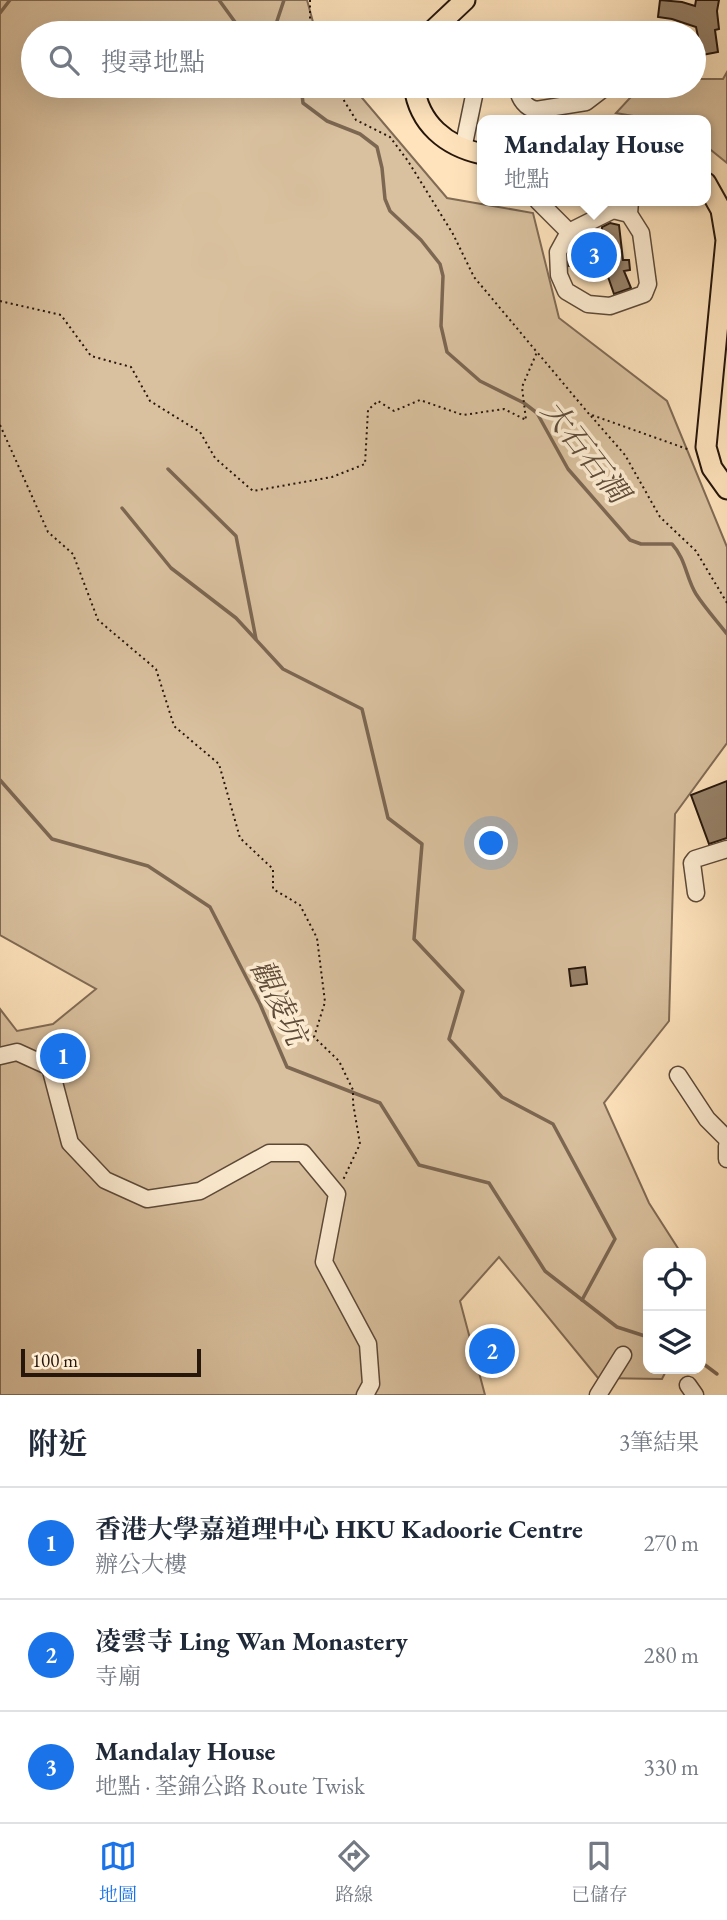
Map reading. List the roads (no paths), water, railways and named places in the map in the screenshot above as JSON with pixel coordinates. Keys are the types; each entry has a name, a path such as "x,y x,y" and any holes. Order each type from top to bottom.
{"main road":[{"path":"443,21 465,0"},
{"path":"417,98 430,125 444,139 472,148"},
{"path":"711,192 721,210 726,240 706,433 708,457 715,473 727,489"}],"lane":[{"path":"472,148 475,98"},
{"path":"522,98 529,108 536,110 586,102 591,98"},
{"path":"543,206 569,232"},
{"path":"629,208 641,233 648,284 644,294 610,306 588,304 566,291 559,275 558,252 569,232 613,210 629,208"},
{"path":"696,892 692,863 695,859 727,849"},
{"path":"0,1056 17,1052 50,1067 71,1143 105,1180 147,1199 200,1191 269,1153 303,1153 337,1194 324,1262 368,1344 371,1384 365,1395"},
{"path":"678,1075 707,1119 727,1139"},
{"path":"727,1146 727,1159"},
{"path":"598,1395 624,1355"}],"waterway":[{"path":"0,13 10,0"},
{"name":"大石石澗","path":"219,0 234,21"},
{"path":"277,21 284,0"},
{"name":"大石石澗","path":"302,98 303,103 327,121 360,134 377,147 385,199 390,211 421,240 440,264 443,276 441,326 447,352 480,381 524,403 537,413 568,469 630,540 641,544 672,544 696,594 727,634"},
{"path":"168,469 236,536 256,639"},
{"path":"122,508 171,568 236,618 283,669 362,709 388,818 422,844 414,939 463,991 449,1039 502,1097 553,1124 615,1239 582,1300"},
{"name":"觀凌坑","path":"0,780 52,839 148,866 210,907 260,1004 287,1067 380,1103 419,1165 489,1183 545,1271 617,1327 643,1335"},
{"name":"觀凌坑","path":"706,1366 717,1374"}],"place":[{"name":"Mandalay House","path":"594,255"},
{"name":"香港大學嘉道理中心 HKU Kadoorie Centre","path":"63,1056"},
{"name":"凌雲寺 Ling Wan Monastery","path":"492,1351"}]}
